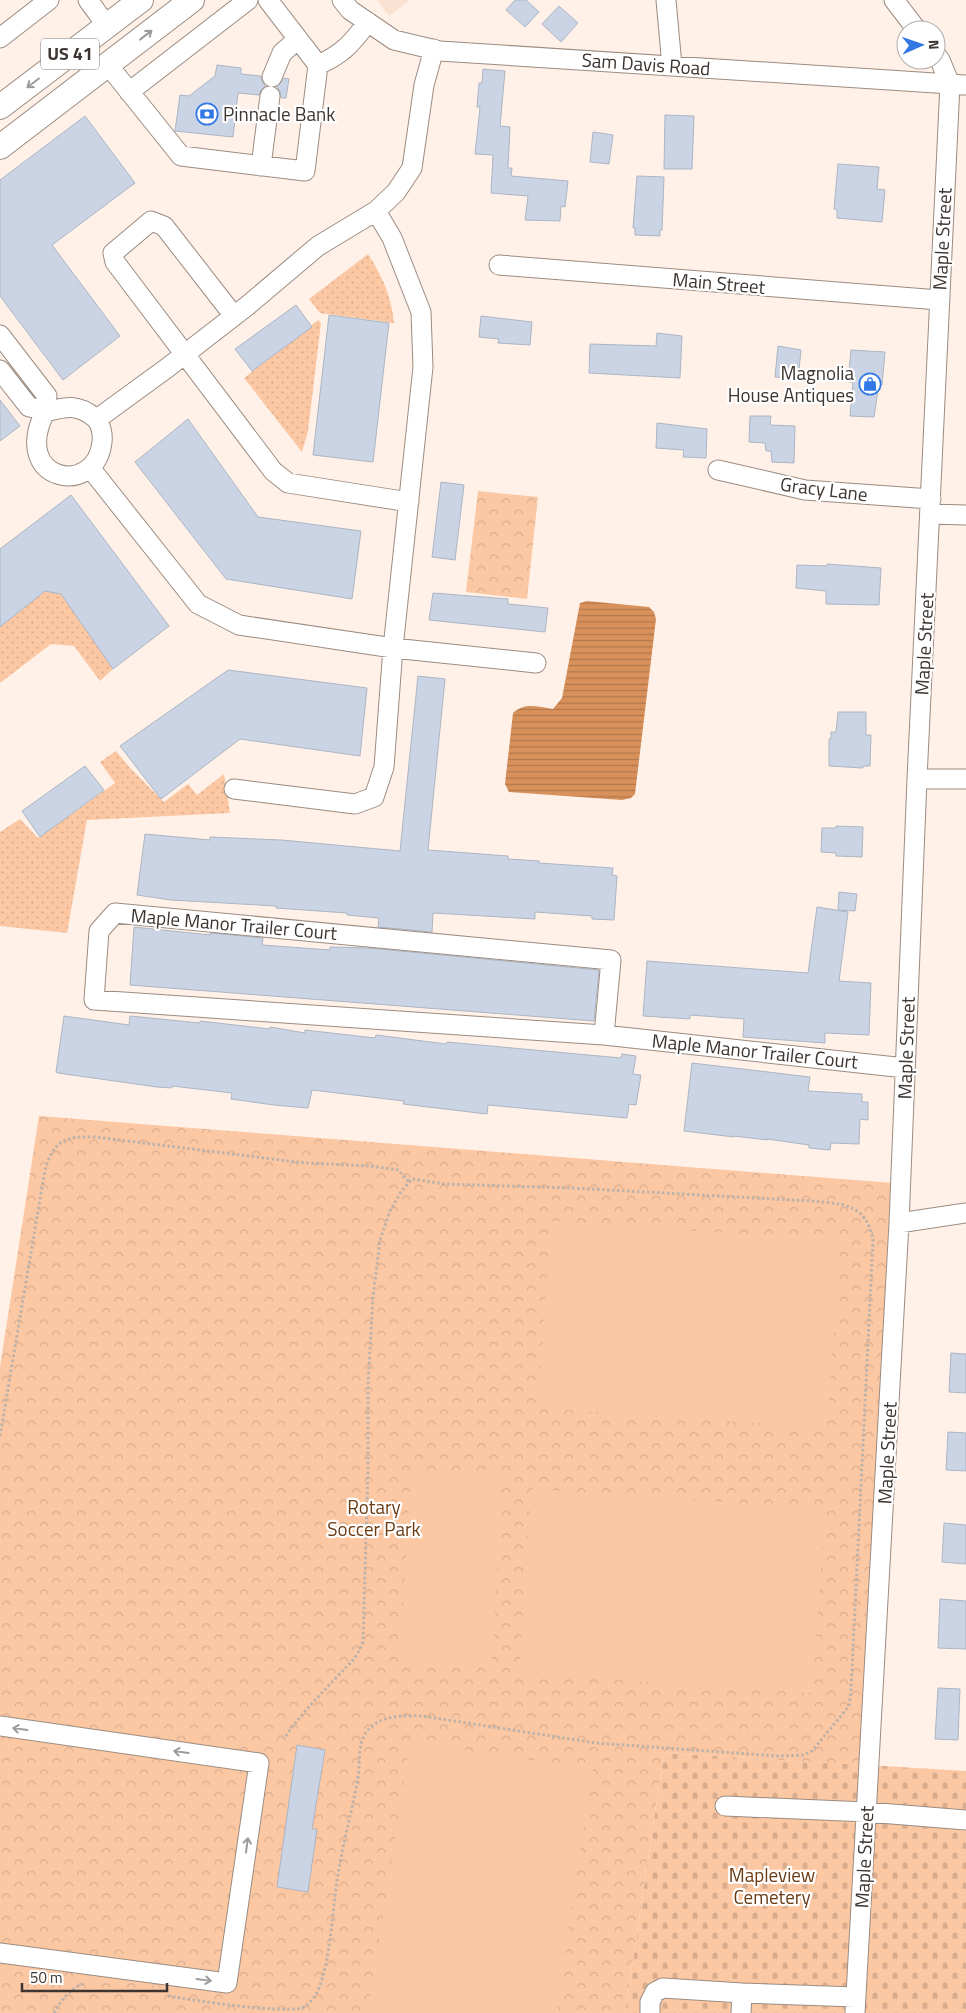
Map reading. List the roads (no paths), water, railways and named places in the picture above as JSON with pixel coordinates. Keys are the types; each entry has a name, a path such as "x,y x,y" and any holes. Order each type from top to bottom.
{"main road":[{"name":"US 41","path":"0,107 141,0"},
{"name":"US 41","path":"0,147 192,0"}],"street":[{"path":"0,38 49,0"},
{"path":"88,0 107,26"},
{"path":"129,92 248,0"},
{"path":"108,65 181,156 305,171 318,65 268,0"},
{"name":"Sam Davis Road","path":"342,0 350,10 394,40 434,49 958,84"},
{"path":"666,0 672,66"},
{"path":"894,0 909,20"},
{"path":"318,65 336,57 350,46 368,22"},
{"path":"272,77 282,53 298,39"},
{"path":"97,419 186,354 318,246 376,211 396,192 412,168 424,86 434,49"},
{"path":"946,68 958,84"},
{"name":"Maple Street","path":"856,2005 900,1223 917,779 939,300 958,84"},
{"path":"261,166 270,96"},
{"path":"234,790 355,804 374,797 384,767 393,648 423,367 421,312 392,238 376,211"},
{"path":"234,316 164,226 151,221 113,253 115,262 273,471 288,482 409,502"},
{"name":"Main Street","path":"499,265 939,300"},
{"path":"0,335 47,396 44,411 37,428 37,451 42,464 55,473 73,476 91,469 101,452 103,436 97,419 84,411 67,406 44,411 29,407 0,370"},
{"path":"91,469 198,604 239,625 393,648 536,663"},
{"name":"Gracy Lane","path":"718,470 806,490 930,506 966,515"},
{"path":"917,779 966,779"},
{"name":"Maple Manor Trailer Court","path":"604,1035 610,960 115,913 99,931 94,1000 604,1035 905,1068"},
{"path":"900,1223 966,1213"},
{"path":"0,1726 259,1763 227,1984 0,1953"},
{"path":"724,1806 867,1812 966,1820"},
{"path":"650,2013 650,2002 655,1992 662,1988 742,1993 856,2005"},
{"path":"741,2013 742,1993"}],"place":[{"name":"Pinnacle Bank","path":"207,114"},
{"name":"Magnolia House Antiques","path":"870,384"}],"park label":[{"name":"Rotary Soccer Park","path":"374,1518"},
{"name":"Mapleview Cemetery","path":"772,1886"}]}
